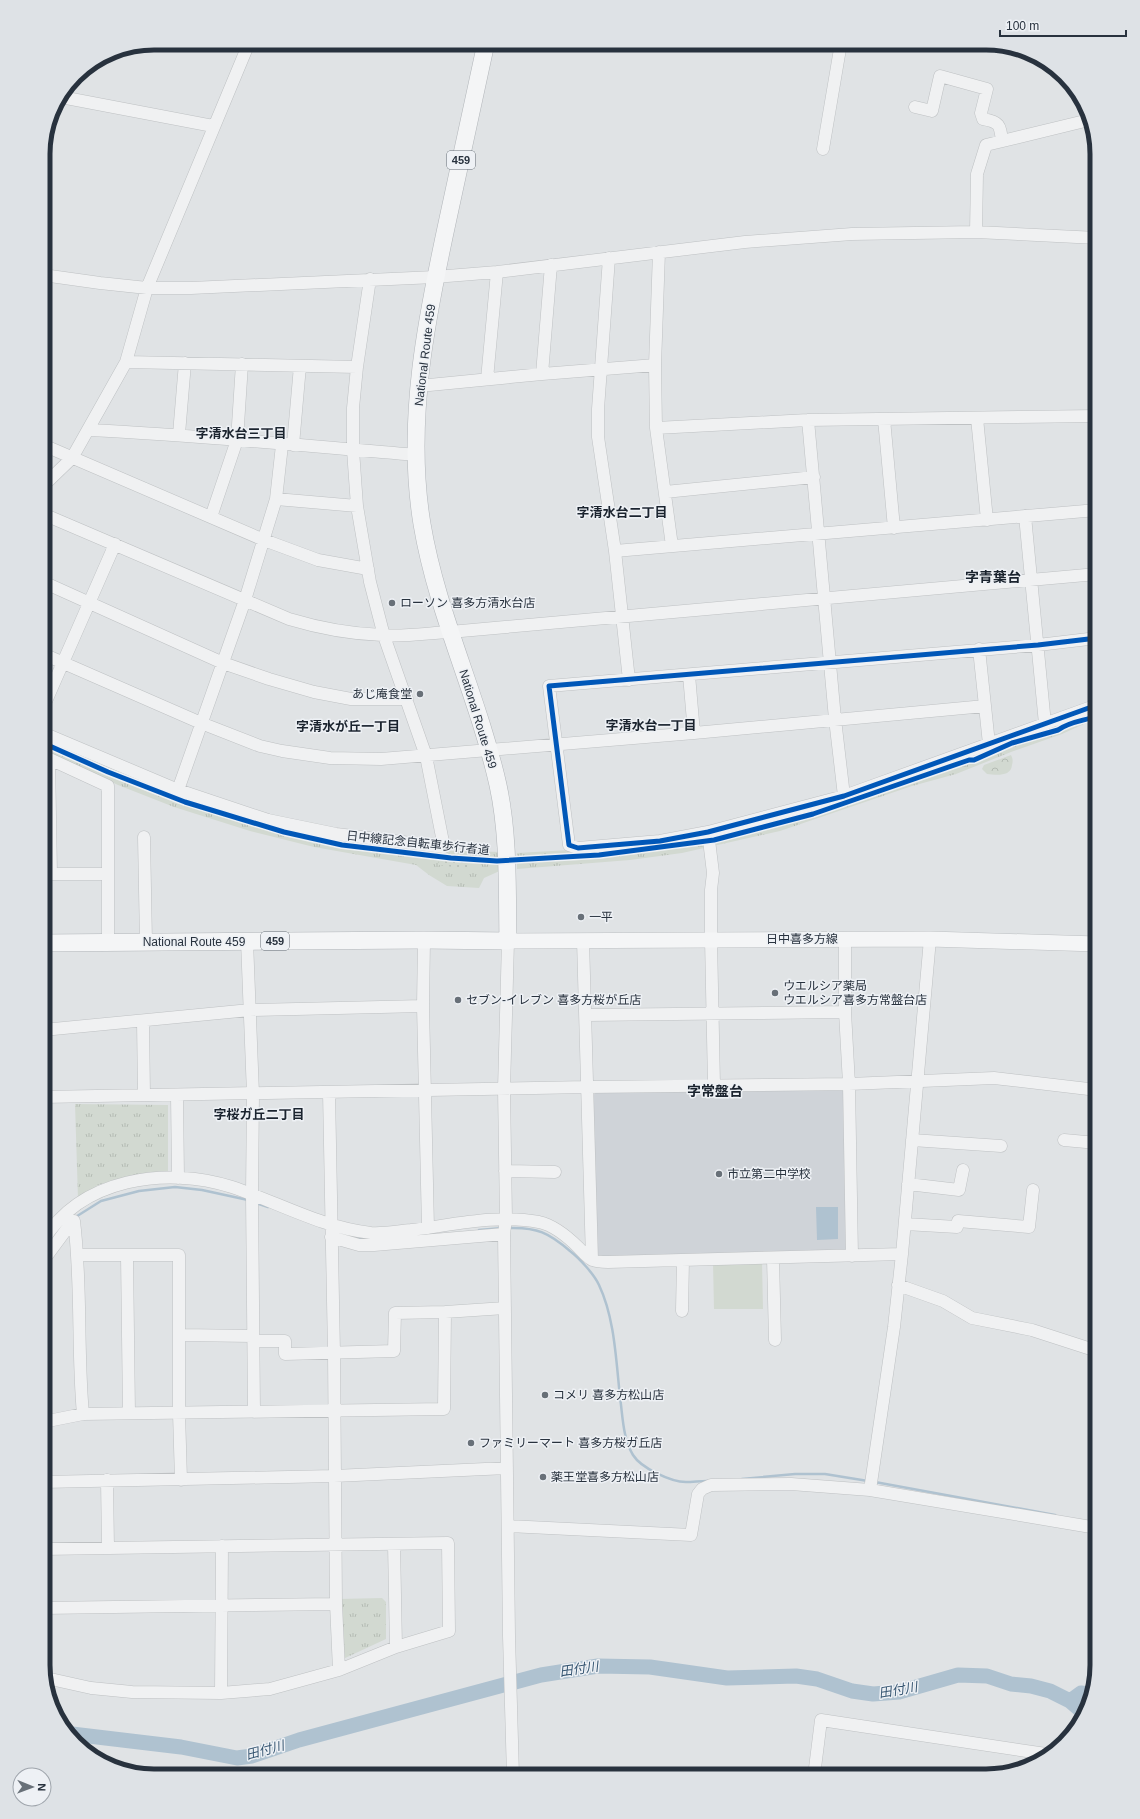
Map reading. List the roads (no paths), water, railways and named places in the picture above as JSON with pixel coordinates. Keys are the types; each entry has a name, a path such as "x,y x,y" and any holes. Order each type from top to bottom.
{"highway":[{"name":"National Route 459","path":"50,943 424,940 508,941 507,860 504,822 498,786 489,751 450,632 428,555 422,522 416,455 419,386 435,277 484,50"}],"main road":[{"name":"日中喜多方線","path":"508,941 930,939 1090,944"}],"street":[{"path":"50,479 72,458 126,362 147,288 213,126 246,50"},
{"path":"823,149 840,50"},
{"path":"916,107 932,111 940,76 987,89 981,113 983,119 995,121 1000,127 1002,141"},
{"path":"67,98 213,126"},
{"path":"976,232 978,168 986,145 1084,121"},
{"path":"50,276 147,288 191,288 435,277 497,272 745,242 852,234 976,232 1090,238"},
{"path":"659,252 655,365 656,428 672,546"},
{"path":"609,258 598,437 615,551 629,680"},
{"path":"542,374 551,265"},
{"path":"488,379 497,272"},
{"path":"50,736 178,790 268,820 336,834 444,847 426,756 384,636 368,569 357,506 353,450 353,408 357,368 370,279"},
{"path":"126,362 357,368"},
{"path":"179,434 185,363"},
{"path":"211,517 237,440 242,364"},
{"path":"419,386 655,365"},
{"path":"178,790 245,600 276,499 288,445 300,366"},
{"path":"656,428 808,420 1090,416"},
{"path":"977,418 987,520"},
{"path":"884,419 894,528"},
{"path":"808,420 835,719 844,796"},
{"path":"89,430 179,434 288,445 416,455"},
{"path":"50,448 264,540 318,560 368,569"},
{"path":"665,492 814,477"},
{"path":"276,499 357,506"},
{"path":"615,551 1090,511"},
{"path":"1025,516 1045,724"},
{"path":"50,517 289,619 308,625 346,632 384,636 450,632 623,615 1090,575"},
{"path":"50,692 88,602 115,544"},
{"path":"50,585 223,663 269,679 314,692 351,699 406,699"},
{"path":"1090,639 1038,645 830,661 689,675 550,686 556,744 570,845 578,848 660,841 708,832 844,796 1090,708"},
{"path":"979,649 989,744"},
{"path":"50,657 201,723 260,746 307,756 355,759 426,756 489,751 985,706"},
{"path":"689,675 694,733"},
{"path":"50,760 108,786 108,942"},
{"path":"708,832 713,873 711,890 711,939 714,1085"},
{"path":"144,837 146,942"},
{"path":"50,874 107,874"},
{"path":"845,939 845,1012 849,1084 852,1256"},
{"path":"870,1490 894,1327 902,1254 930,939"},
{"path":"424,940 423,1006 428,1228"},
{"path":"583,940 592,1260"},
{"path":"248,941 253,1094 252,1194 254,1412"},
{"path":"508,941 504,1089 504,1171 506,1219 504,1234 509,1636 513,1769"},
{"path":"50,1029 250,1010 423,1006"},
{"path":"586,1015 845,1012"},
{"path":"143,1021 144,1095"},
{"path":"50,1097 425,1091 588,1086 849,1084 994,1078 1090,1089"},
{"path":"329,1092 334,1353 333,1410 336,1604 339,1670"},
{"path":"177,1095 178,1178"},
{"path":"912,1140 1002,1146"},
{"path":"1064,1140 1090,1142"},
{"path":"908,1184 959,1190 963,1170"},
{"path":"504,1171 555,1172"},
{"path":"50,1230 70,1209 107,1188 151,1178 178,1178 205,1181 252,1194 331,1224 359,1231 380,1233 428,1228 457,1223 506,1219 544,1224 572,1242 592,1260 608,1262 902,1254"},
{"path":"905,1224 957,1227 958,1221 1029,1227 1033,1190"},
{"path":"50,1252 74,1221 78,1255 80,1380 83,1414"},
{"path":"331,1237 359,1245 374,1245 504,1234"},
{"path":"78,1255 180,1256 179,1413 181,1480"},
{"path":"127,1256 128,1413"},
{"path":"773,1258 775,1340"},
{"path":"682,1311 683,1260"},
{"path":"898,1286 943,1301 972,1318 1032,1330 1090,1348"},
{"path":"180,1335 285,1341 285,1354 394,1352 395,1313 445,1312 505,1308"},
{"path":"50,1421 83,1414 444,1409 445,1312"},
{"path":"50,1482 334,1476 507,1468"},
{"path":"107,1480 108,1548"},
{"path":"508,1526 690,1535 698,1494 702,1489 711,1485 791,1484 870,1490 1090,1527"},
{"path":"50,1549 448,1543 449,1631 396,1647 339,1670 270,1689 221,1693 132,1692 91,1688 51,1679"},
{"path":"394,1544 396,1647"},
{"path":"221,1693 222,1546"},
{"path":"50,1608 336,1604"},
{"path":"815,1769 821,1720 1040,1753"}],"water":[{"path":"816,1207 838,1207 838,1239 817,1240"}],"waterway":[{"path":"74,1218 101,1201 139,1191 175,1187 202,1190 248,1200"},
{"path":"256,1203 268,1207"},
{"path":"479,1230 502,1228"},
{"path":"509,1228 535,1230 542,1232 556,1240 578,1258 597,1281 609,1313 623,1424 633,1455 649,1469 673,1480 686,1482 707,1481"},
{"path":"350,1236 367,1240"},
{"path":"742,1479 795,1474 825,1474 868,1481"},
{"path":"875,1482 1055,1515"},
{"name":"田付川","path":"77,1735 181,1747 237,1758 252,1756 299,1740 541,1675 598,1666 650,1667 727,1678 796,1676 817,1679 852,1691 873,1694 899,1692 958,1675 987,1676 1011,1684 1031,1686 1050,1691 1070,1701 1080,1709"},
{"path":"1070,1701 1081,1693 1086,1694"}],"place":[{"name":"ローソン 喜多方清水台店","path":"392,603"},
{"name":"あじ庵食堂","path":"420,694"},
{"name":"一平","path":"581,917"},
{"name":"ウエルシア薬局 ウエルシア喜多方常盤台店","path":"775,993"},
{"name":"セブン-イレブン 喜多方桜が丘店","path":"458,1000"},
{"name":"市立第二中学校","path":"719,1174"},
{"name":"コメリ 喜多方松山店","path":"545,1395"},
{"name":"ファミリーマート 喜多方桜ガ丘店","path":"471,1443"},
{"name":"薬王堂喜多方松山店","path":"543,1477"}],"district":[{"name":"字清水台三丁目","path":"241,433"},
{"name":"字清水台二丁目","path":"622,512"},
{"name":"字青葉台","path":"993,577"},
{"name":"字清水台一丁目","path":"651,725"},
{"name":"字清水が丘一丁目","path":"348,726"},
{"name":"字常盤台","path":"715,1091"},
{"name":"字桜ガ丘二丁目","path":"259,1114"}]}
